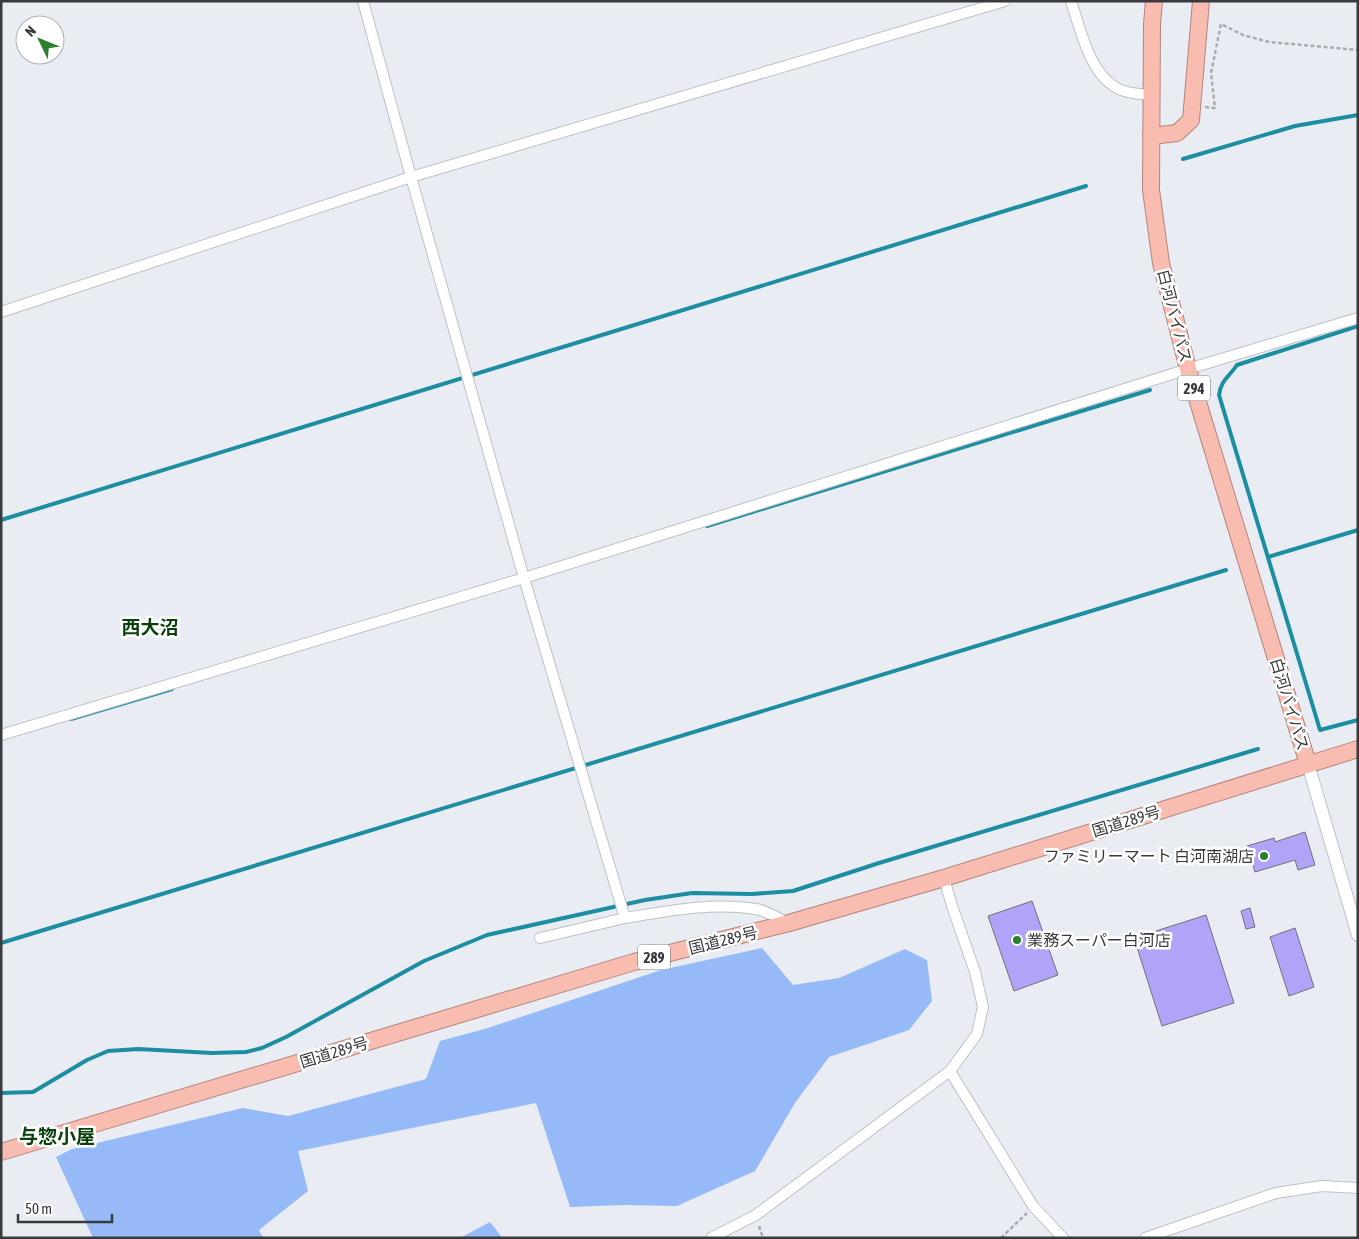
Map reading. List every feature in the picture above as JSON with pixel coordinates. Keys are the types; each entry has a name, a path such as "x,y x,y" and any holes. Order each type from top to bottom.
{"highway":[{"name":"白河バイパス","path":"1154,1 1152,24 1150,190 1161,263 1188,369 1308,764"},
{"path":"1150,136 1177,133 1191,120 1201,1"},
{"name":"国道289号","path":"1,1152 634,962 789,923 944,878 1358,749"}],"street":[{"path":"363,1 524,578 625,918"},
{"path":"1,312 411,177 1005,1"},
{"path":"1071,1 1084,40 1098,72 1109,84 1123,91 1152,95"},
{"path":"1,735 524,578 1188,369 1358,318"},
{"path":"1308,764 1358,935"},
{"path":"711,1238 756,1215 950,1071 977,1034 983,1007 975,972 944,878"},
{"path":"540,938 625,918 684,908 757,910 789,923"},
{"path":"950,1071 1033,1206 1063,1238"},
{"path":"1145,1238 1276,1193 1322,1186 1358,1188"}],"path":[{"path":"1193,107 1215,108 1211,73 1221,24 1243,35 1269,42 1358,50"},
{"path":"1001,1238 1033,1206"}],"shaded area":[{"path":"762,948 793,985 839,978 905,949 927,960 932,1001 909,1030 829,1057 795,1103 755,1171 677,1206 570,1207 536,1103 298,1151 308,1191 259,1230 263,1238 93,1238 56,1157 72,1149 243,1108 288,1116 426,1079 440,1041 488,1028 661,970"},
{"path":"490,1222 501,1236 498,1238 460,1238"}],"building":[{"path":"1305,832 1315,865 1298,870 1295,860 1255,872 1247,846 1274,838 1275,842"},
{"path":"1032,901 1058,975 1014,991 988,916"},
{"path":"1250,908 1255,927 1246,929 1241,911"},
{"path":"1206,915 1234,1003 1162,1026 1134,938"},
{"path":"1295,928 1314,987 1289,996 1270,937"}],"waterway":[{"path":"1183,159 1295,126 1358,115"},
{"path":"1,520 1086,186"},
{"path":"1358,326 1237,365 1223,382 1219,395 1320,730 1358,720"},
{"path":"707,526 1150,390"},
{"path":"1268,557 1358,530"},
{"path":"1,943 1226,570"},
{"path":"71,719 172,689"},
{"path":"1,1093 33,1092 87,1060 108,1051 138,1049 212,1053 246,1052 262,1048 286,1037 424,961 487,935 645,900 692,893 752,894 793,891 879,863 1258,749"}],"place":[{"name":"ファミリーマート 白河南湖店","path":"1264,856"},
{"name":"業務スーパー白河店","path":"1017,940"}],"district":[{"name":"西大沼","path":"150,627"},
{"name":"与惣小屋","path":"57,1136"}]}
